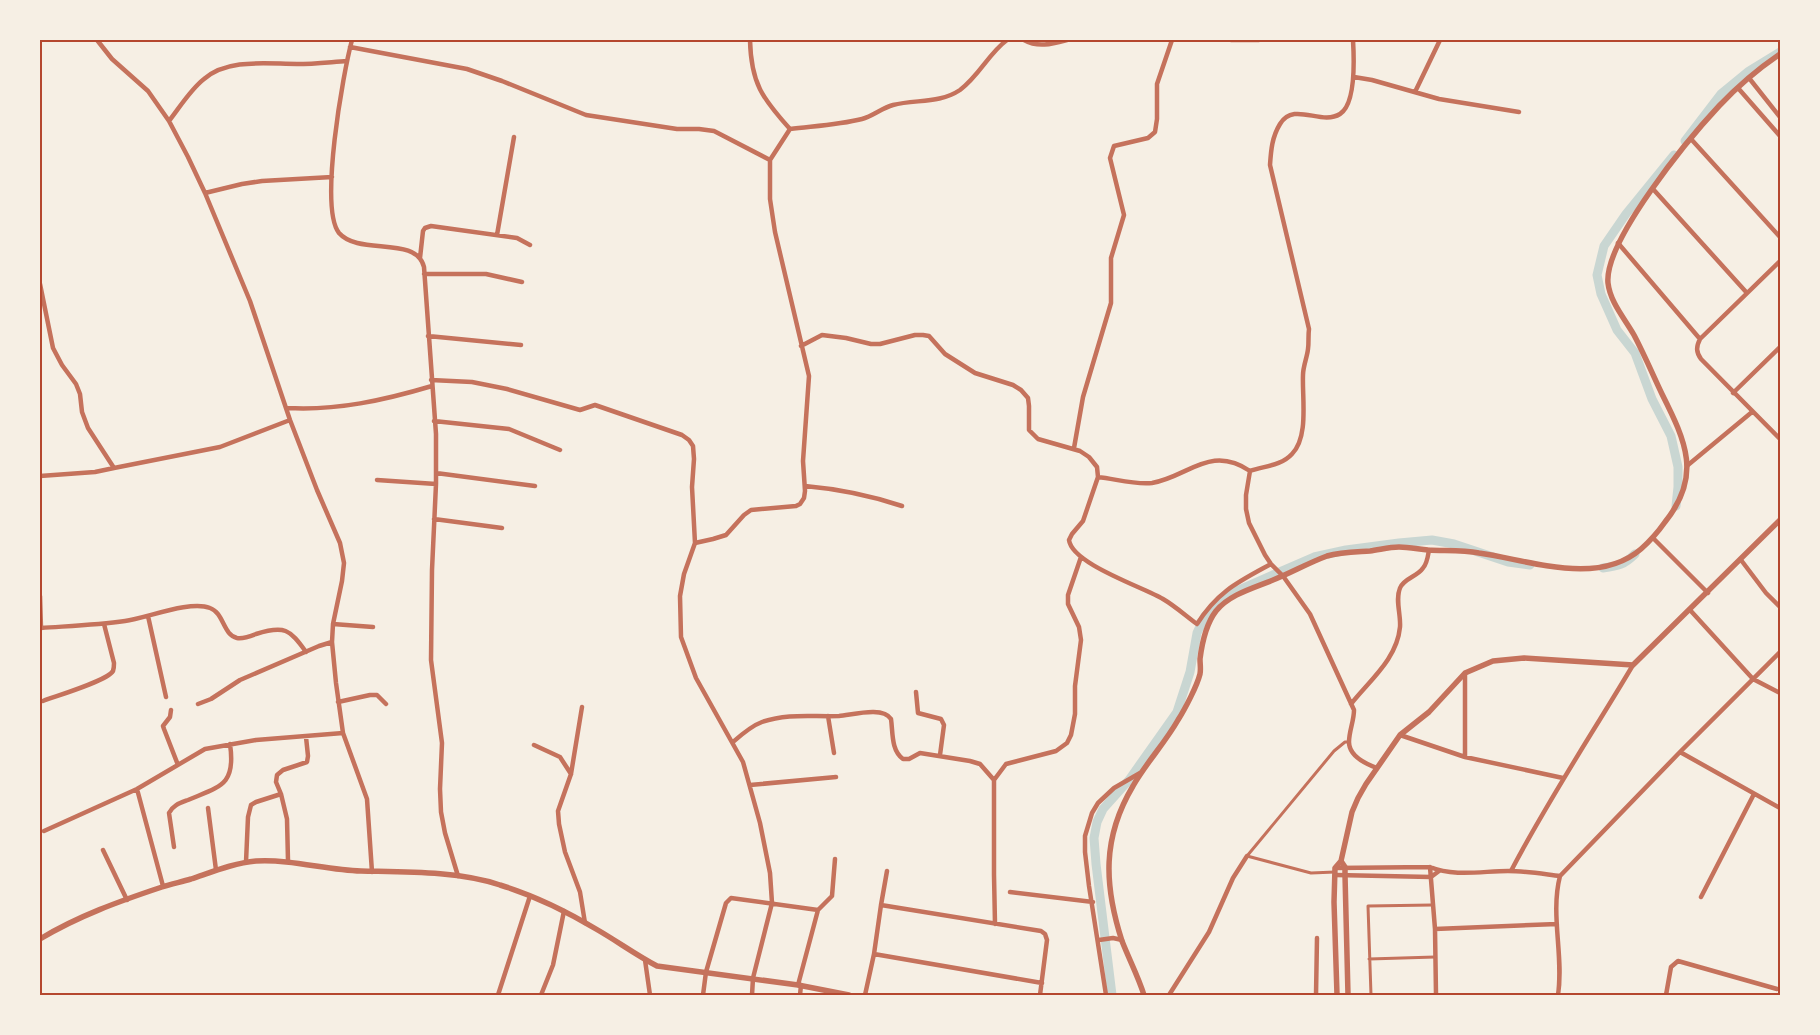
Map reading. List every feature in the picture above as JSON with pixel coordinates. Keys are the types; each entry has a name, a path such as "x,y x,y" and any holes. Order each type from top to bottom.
{"street":[{"path":"97,40 112,59 148,91 169,121 205,193 250,301 290,420 342,552 344,563 333,624 332,642 343,733 354,767 366,794 372,872"},
{"path":"352,40 335,142 332,177 332,216 339,232 345,238 355,242 405,249 420,258"},
{"path":"750,40 753,76 766,101 790,129"},
{"path":"790,129 830,125 862,119 892,106 926,102 949,96 967,84 980,72 999,47 1007,40"},
{"path":"1024,40 1040,45 1067,40"},
{"path":"1074,448 1082,397 1111,303 1112,258 1124,215 1112,169 1111,153 1114,146 1148,138 1155,132 1157,84 1172,40"},
{"path":"1231,40 1259,40"},
{"path":"1098,477 1151,483 1176,475 1202,462 1216,461 1241,465 1250,471 1281,463 1292,454 1299,443 1302,431 1303,373 1308,348 1308,330 1270,165 1271,148 1276,131 1288,115 1297,113 1327,117 1338,115 1342,112 1351,93 1354,77 1353,40"},
{"path":"1415,92 1440,40"},
{"path":"350,47 467,70 502,81 586,115 678,129 714,131 770,160"},
{"path":"1144,995 1122,940 1110,890 1109,849 1123,805 1140,773 1171,732 1189,700 1200,674 1200,659 1205,635 1218,609 1229,599 1326,557 1346,552 1398,547 1469,551 1545,566 1598,567 1621,562 1638,551 1654,538 1675,510 1687,481 1688,464 1675,420 1644,355 1608,288 1610,261 1618,243 1653,189 1691,139 1720,105 1749,78 1780,54"},
{"path":"169,121 204,79 224,68 260,64 347,61"},
{"path":"1354,77 1439,98 1519,112"},
{"path":"1749,78 1780,117"},
{"path":"1738,88 1780,136"},
{"path":"695,543 726,535 744,514 751,510 796,506 804,498 803,461 809,376 775,232 770,199 770,160 790,129"},
{"path":"496,235 514,137"},
{"path":"1691,139 1780,237"},
{"path":"205,193 262,181 332,177"},
{"path":"1653,189 1747,293"},
{"path":"458,876 445,833 441,812 442,743 431,660 436,473 424,274 420,258 423,231 430,226 517,238 530,245"},
{"path":"1618,243 1700,339"},
{"path":"1780,261 1700,339 1696,346 1697,354 1712,372 1780,439"},
{"path":"424,274 486,274 522,282"},
{"path":"40,284 53,348 62,365 76,384 80,394 82,412 88,428 114,468"},
{"path":"801,346 822,335 870,344 880,344 915,335 930,336 945,354 975,373 1013,385 1021,390 1028,398 1030,406 1029,430 1038,440 1074,448 1089,457 1097,467 1098,477 1083,521 1069,540 1072,548 1081,557 1100,569 1162,598 1197,624 1215,599 1271,564"},
{"path":"428,336 521,345"},
{"path":"1733,393 1780,347"},
{"path":"431,380 472,382 506,389 580,410 595,405 682,435 693,446 692,487 695,543 684,574 680,596 681,636 696,678 743,762 770,873 772,903 753,978 752,995"},
{"path":"287,408 323,408 360,403 432,386"},
{"path":"1688,464 1752,412"},
{"path":"40,476 95,472 220,447 290,420"},
{"path":"434,420 509,429 560,450"},
{"path":"1250,471 1246,495 1249,523 1271,564 1283,576 1310,614 1354,710 1349,742 1354,754 1367,764 1377,768"},
{"path":"436,473 535,486"},
{"path":"377,480 436,484"},
{"path":"804,486 837,489 872,496 902,506"},
{"path":"434,519 502,528"},
{"path":"1511,871 1531,832 1563,778 1634,666 1780,520"},
{"path":"1654,538 1708,593"},
{"path":"1351,704 1390,659 1400,626 1399,591 1405,581 1419,573 1424,567 1429,550"},
{"path":"995,924 994,780 1006,764 1056,751 1066,743 1071,735 1075,714 1075,686 1081,640 1079,627 1068,604 1068,595 1081,557"},
{"path":"1741,560 1766,593 1780,606"},
{"path":"40,596 41,628 127,621 196,606 210,608 219,614 231,634 238,638 283,629 291,632 306,652"},
{"path":"1690,610 1753,679 1780,693"},
{"path":"148,616 166,697"},
{"path":"43,701 100,680 111,673 114,669 114,663 104,624"},
{"path":"333,624 373,627"},
{"path":"198,704 211,699 240,680 332,642"},
{"path":"1558,995 1557,891 1560,876 1780,652"},
{"path":"1337,995 1335,872 1341,861 1352,812 1366,784 1400,734 1428,712 1465,673 1481,665 1507,658 1524,658 1634,666"},
{"path":"1465,673 1465,757"},
{"path":"916,692 918,713 941,719 944,725 940,755"},
{"path":"338,702 377,695 386,704"},
{"path":"582,707 571,774 558,811 565,852 580,892 585,922"},
{"path":"171,710 170,717 163,726 178,765"},
{"path":"733,742 751,728 784,716 828,716 869,712 885,714 891,719 893,743 903,759 909,759 920,753 940,755 980,764 994,780"},
{"path":"828,716 834,753"},
{"path":"44,831 137,789 205,749 256,740 343,733"},
{"path":"1400,734 1465,757 1563,778"},
{"path":"288,861 287,819 276,782 277,774 307,762 306,737"},
{"path":"1169,995 1209,932 1233,878 1248,856 1334,752 1345,742 1349,742"},
{"path":"174,847 169,813 176,805 214,789 225,781 232,768 230,744"},
{"path":"534,745 560,757 571,774"},
{"path":"1680,752 1780,808"},
{"path":"1106,995 1085,836 1092,813 1098,803 1114,788 1140,773"},
{"path":"750,785 836,777"},
{"path":"137,789 163,886"},
{"path":"246,862 248,817 251,805 281,794"},
{"path":"1702,897 1754,794"},
{"path":"1294,799 1300,804"},
{"path":"208,808 216,870"},
{"path":"103,850 128,900"},
{"path":"1248,856 1311,873 1335,872 1345,875 1431,877 1439,871"},
{"path":"800,995 800,985 818,910 832,896 835,859"},
{"path":"40,939 61,926 163,886 246,862 288,861 313,867 344,871 458,876 499,884 564,911 657,966 800,985 849,995"},
{"path":"1341,861 1345,875 1348,995"},
{"path":"1335,872 1344,867 1430,867 1439,871 1511,871 1560,876"},
{"path":"1430,867 1435,929 1436,995"},
{"path":"865,995 874,954 887,871"},
{"path":"1010,892 1093,902"},
{"path":"498,995 530,896"},
{"path":"703,995 706,972 727,900 731,898 818,910"},
{"path":"881,905 1041,931 1045,934 1047,940 1040,995"},
{"path":"1371,995 1368,906 1432,905"},
{"path":"541,995 553,965 564,911"},
{"path":"1435,929 1557,924"},
{"path":"1099,940 1113,938 1122,940"},
{"path":"1316,995 1317,938"},
{"path":"874,954 1042,983"},
{"path":"1369,959 1435,956"},
{"path":"645,960 650,995"},
{"path":"1666,995 1671,967 1678,961 1777,989"}],"waterway":[{"path":"1685,141 1721,94 1749,71 1780,52"},
{"path":"1674,155 1626,214 1604,246 1597,275 1601,294 1617,330 1635,353 1652,399 1671,436 1678,467 1676,506"},
{"path":"1112,995 1096,864 1094,838 1097,822 1103,809 1129,780 1177,712 1190,672 1197,633 1205,616 1219,601 1234,592 1314,557 1346,550 1399,543 1432,540 1454,544 1508,562 1530,565"},
{"path":"1603,568 1613,567 1627,561 1635,554"}]}
